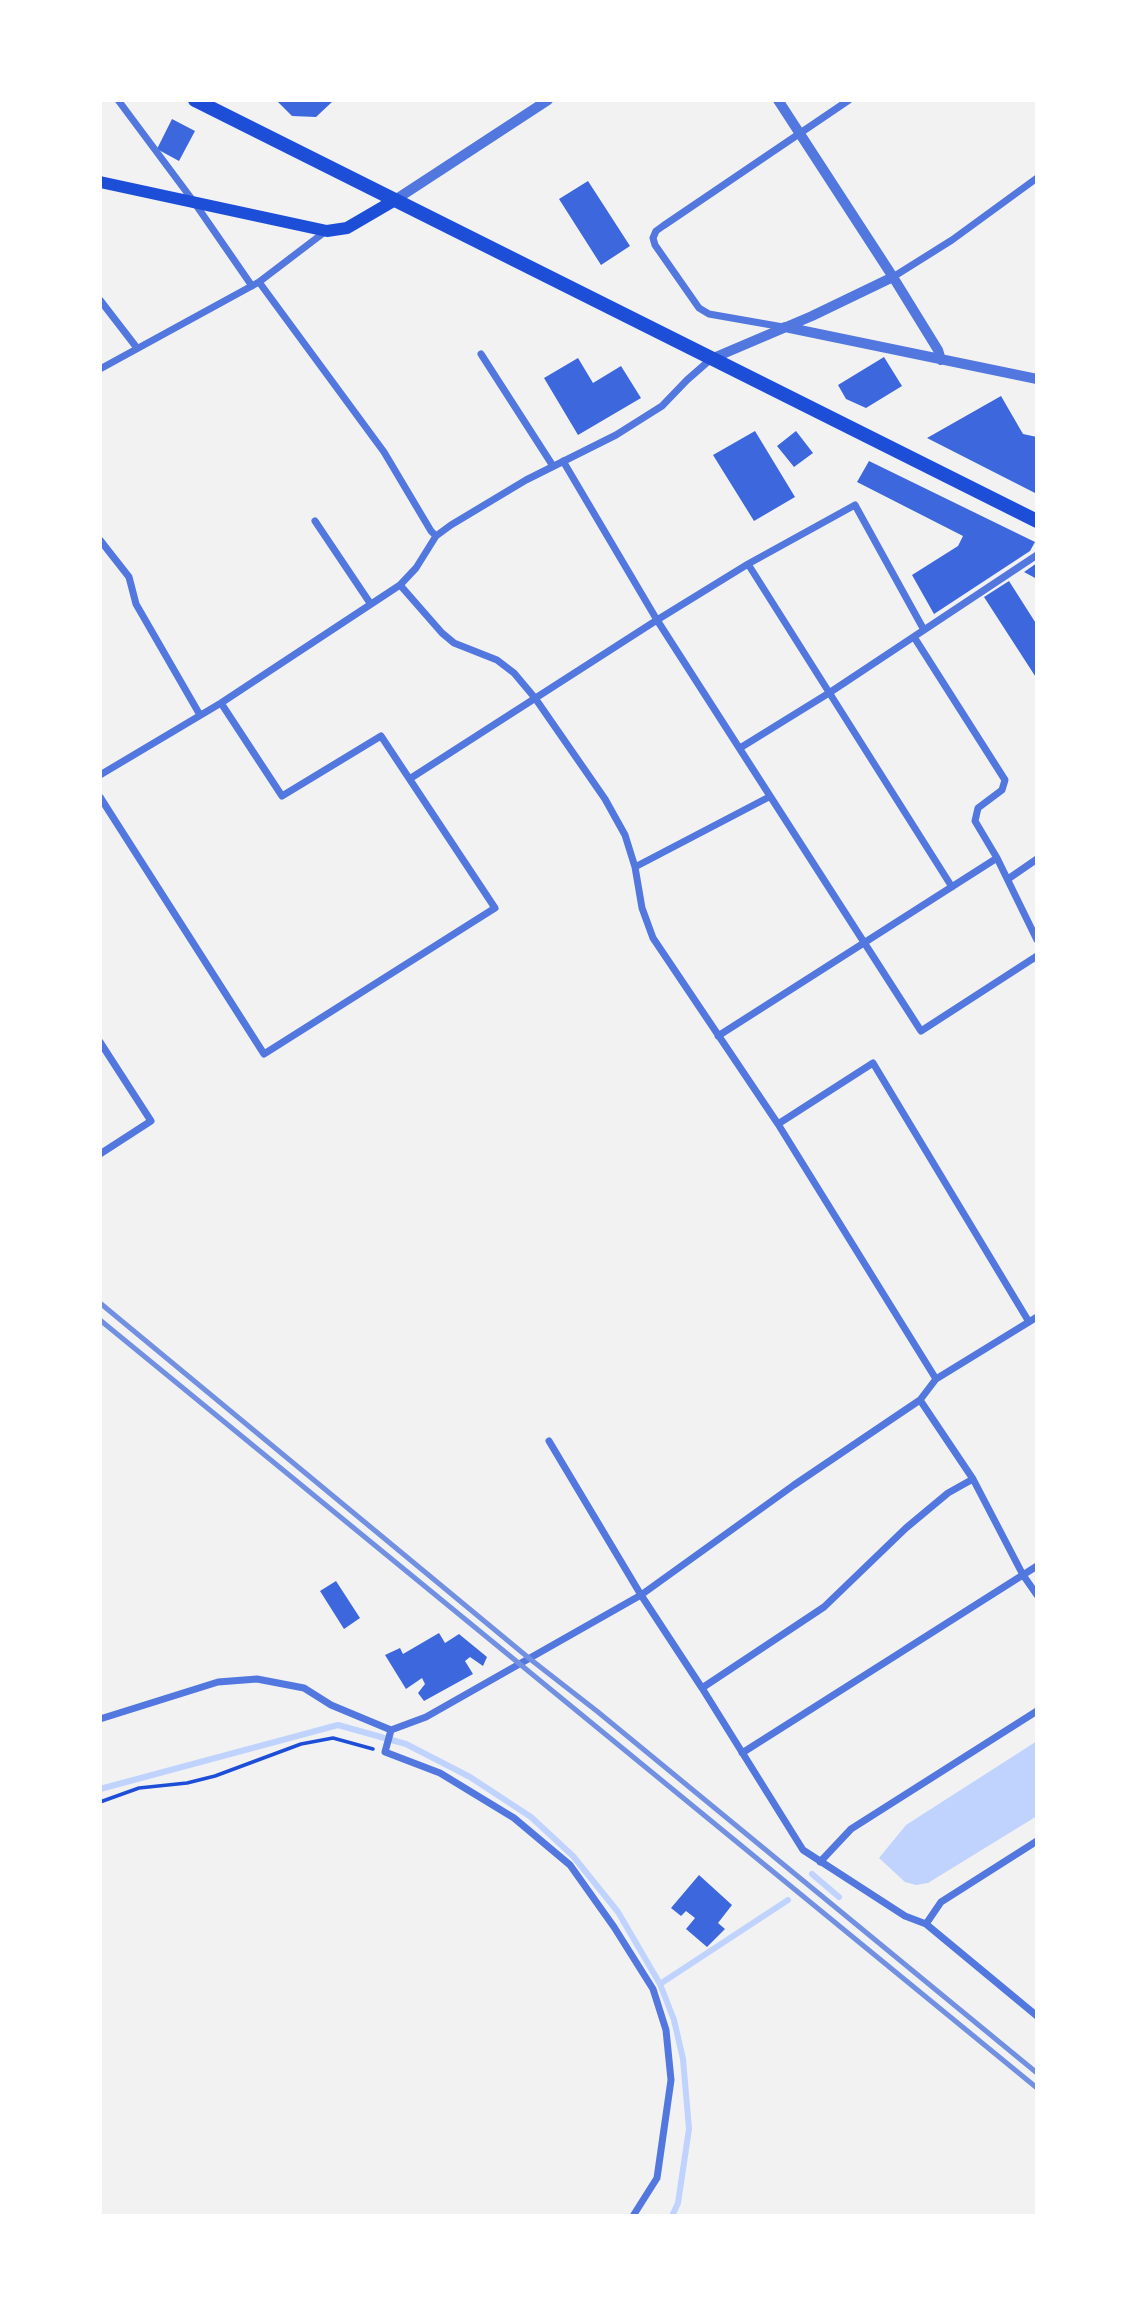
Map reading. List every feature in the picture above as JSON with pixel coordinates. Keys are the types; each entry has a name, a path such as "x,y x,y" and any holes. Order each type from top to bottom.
{"highway":[{"path":"195,100 1037,521"}],"main road":[{"path":"100,182 327,231 347,228 396,200"}],"street":[{"path":"118,100 384,452 436,536"},
{"path":"396,200 548,100"},
{"path":"778,100 893,277 938,350 941,360"},
{"path":"849,100 656,231 653,238 655,245 699,308 709,314 1037,379"},
{"path":"100,775 221,703 400,585 416,568 436,536 526,480 616,435 662,406 711,359 812,316 893,277 952,240 1037,178"},
{"path":"100,369 255,284 327,231"},
{"path":"100,300 138,348"},
{"path":"481,354 554,466"},
{"path":"563,461 657,620 921,1031 1037,957"},
{"path":"411,778 748,564 855,505 924,630"},
{"path":"316,521 370,603"},
{"path":"100,540 130,577 136,604 200,715"},
{"path":"740,748 829,693 1037,555"},
{"path":"748,564 952,887"},
{"path":"400,585 454,643 497,660 514,673 535,698 605,799 625,835 635,867 642,908 653,939 778,1124 936,1379"},
{"path":"914,637 1005,780 1002,790 978,808 975,821 1008,879 1037,940"},
{"path":"100,797 264,1054 495,908 381,736 282,796 221,703"},
{"path":"635,867 769,797"},
{"path":"718,1036 997,858"},
{"path":"1008,879 1037,859"},
{"path":"100,1042 151,1121 100,1154"},
{"path":"778,1124 873,1063 1029,1322"},
{"path":"100,1719 218,1682 257,1679 304,1688 331,1705 391,1730 426,1717 641,1595 794,1485 920,1400 936,1379 1037,1317"},
{"path":"920,1400 972,1479 1023,1575 1037,1595"},
{"path":"550,1441 641,1595 803,1850 905,1916 926,1924 1037,2016"},
{"path":"702,1688 824,1607 906,1528 948,1493 972,1479"},
{"path":"741,1753 1037,1566"},
{"path":"820,1862 851,1829 1037,1711"},
{"path":"391,1730 385,1752 440,1773 513,1818 570,1865 653,1989 666,2030 671,2080 657,2178 633,2216"},
{"path":"926,1924 941,1902 1037,1841"}],"path":[{"path":"100,1802 139,1788 187,1783 215,1776 301,1744 333,1738 385,1752"}],"water":[{"path":"1037,1741 1037,1816 928,1883 916,1885 905,1882 879,1858 906,1825"}],"building":[{"path":"276,100 332,102 316,117 292,116"},
{"path":"172,119 195,131 179,161 157,149"},
{"path":"588,181 630,246 601,265 559,199"},
{"path":"884,357 902,386 866,408 846,399 838,385"},
{"path":"578,358 593,383 621,366 641,398 578,435 544,378"},
{"path":"1001,396 1023,434 1037,437 1037,494 927,438"},
{"path":"755,431 795,497 754,521 713,455"},
{"path":"796,431 813,453 794,467 777,446"},
{"path":"869,461 1035,542 1030,551 934,614 912,575 958,546 963,536 857,482"},
{"path":"1037,563 1037,579 1024,572"},
{"path":"1009,581 1037,625 1037,679 984,597"},
{"path":"336,1581 360,1618 344,1629 320,1591"},
{"path":"439,1633 445,1643 459,1634 487,1657 483,1666 470,1657 465,1661 473,1674 424,1701 418,1693 425,1684 422,1678 406,1689 385,1655 400,1648 403,1654"},
{"path":"699,1875 732,1905 718,1923 725,1929 707,1947 686,1929 695,1918 686,1911 681,1916 671,1908"}],"waterway":[{"path":"100,1789 338,1725 406,1744 470,1777 531,1817 573,1856 618,1912 660,1984 674,2020 683,2059 689,2129 678,2203 672,2216"},
{"path":"812,1874 839,1897"},
{"path":"660,1984 788,1900"}],"railway":[{"path":"100,1303 1037,2073"},
{"path":"100,1320 1037,2088"}]}
